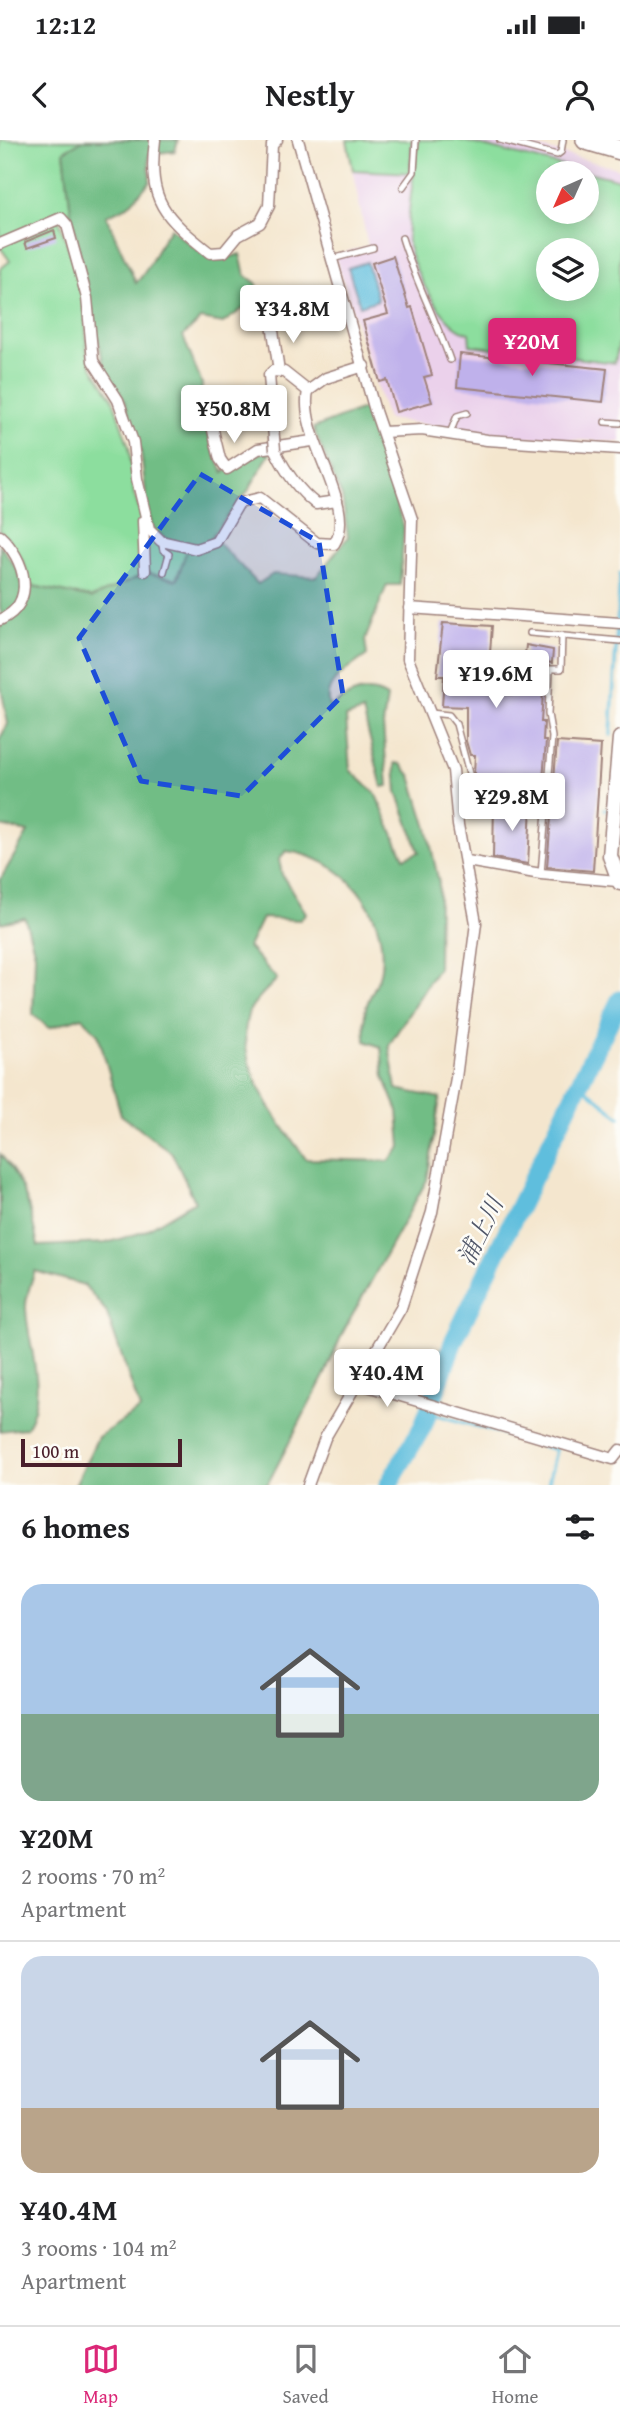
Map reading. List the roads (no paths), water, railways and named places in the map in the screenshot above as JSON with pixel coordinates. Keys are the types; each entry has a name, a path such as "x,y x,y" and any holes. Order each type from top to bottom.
{"highway":[{"path":"586,140 620,150"}],"street":[{"path":"155,140 152,162 157,197 172,222 210,253 225,253 238,235 260,223 269,206 272,145 277,140"},
{"path":"298,140 383,432 412,519 408,659 453,770 458,825 467,861 476,923 466,1012 440,1184 406,1296 325,1438 308,1485"},
{"path":"0,244 61,218 67,225 87,299 93,361 118,400 129,432 144,516 145,571"},
{"path":"272,324 279,371 308,391"},
{"path":"144,516 149,529 161,541 196,549 216,542 239,503 260,498 317,543 325,546 334,544 339,535 337,501 312,441 306,400 308,391 326,378 364,366"},
{"path":"279,371 269,375 275,450 291,479 312,501 316,504 337,501"},
{"path":"210,418 220,459 227,468 258,449 312,441"},
{"path":"383,432 422,430 486,440 620,449"},
{"path":"0,536 18,558 25,581 20,604 0,621"},
{"path":"409,608 618,623"},
{"path":"467,861 541,874 619,882 610,856 620,738"},
{"path":"358,1383 618,1458"}],"lane":[{"path":"403,187 414,172 416,140"},
{"path":"500,140 557,155 561,152 563,140"},
{"path":"402,238 416,284 435,316 450,360"},
{"path":"332,259 373,248"},
{"path":"450,435 457,416 467,413"},
{"path":"605,422 620,423"},
{"path":"161,541 163,550 169,555 164,572"},
{"path":"530,633 620,641"},
{"path":"541,874 552,737 548,714 550,668 561,669 562,635"},
{"path":"431,713 449,715 456,724 475,796 547,802"}],"water":[{"path":"367,262 378,300 360,306 348,268"}],"waterway":[{"path":"611,735 620,574"},
{"name":"浦上川","path":"388,1485 423,1426 454,1340 620,1000"},
{"path":"578,1083 620,1117"},
{"path":"428,1412 556,1450 548,1485"}]}
